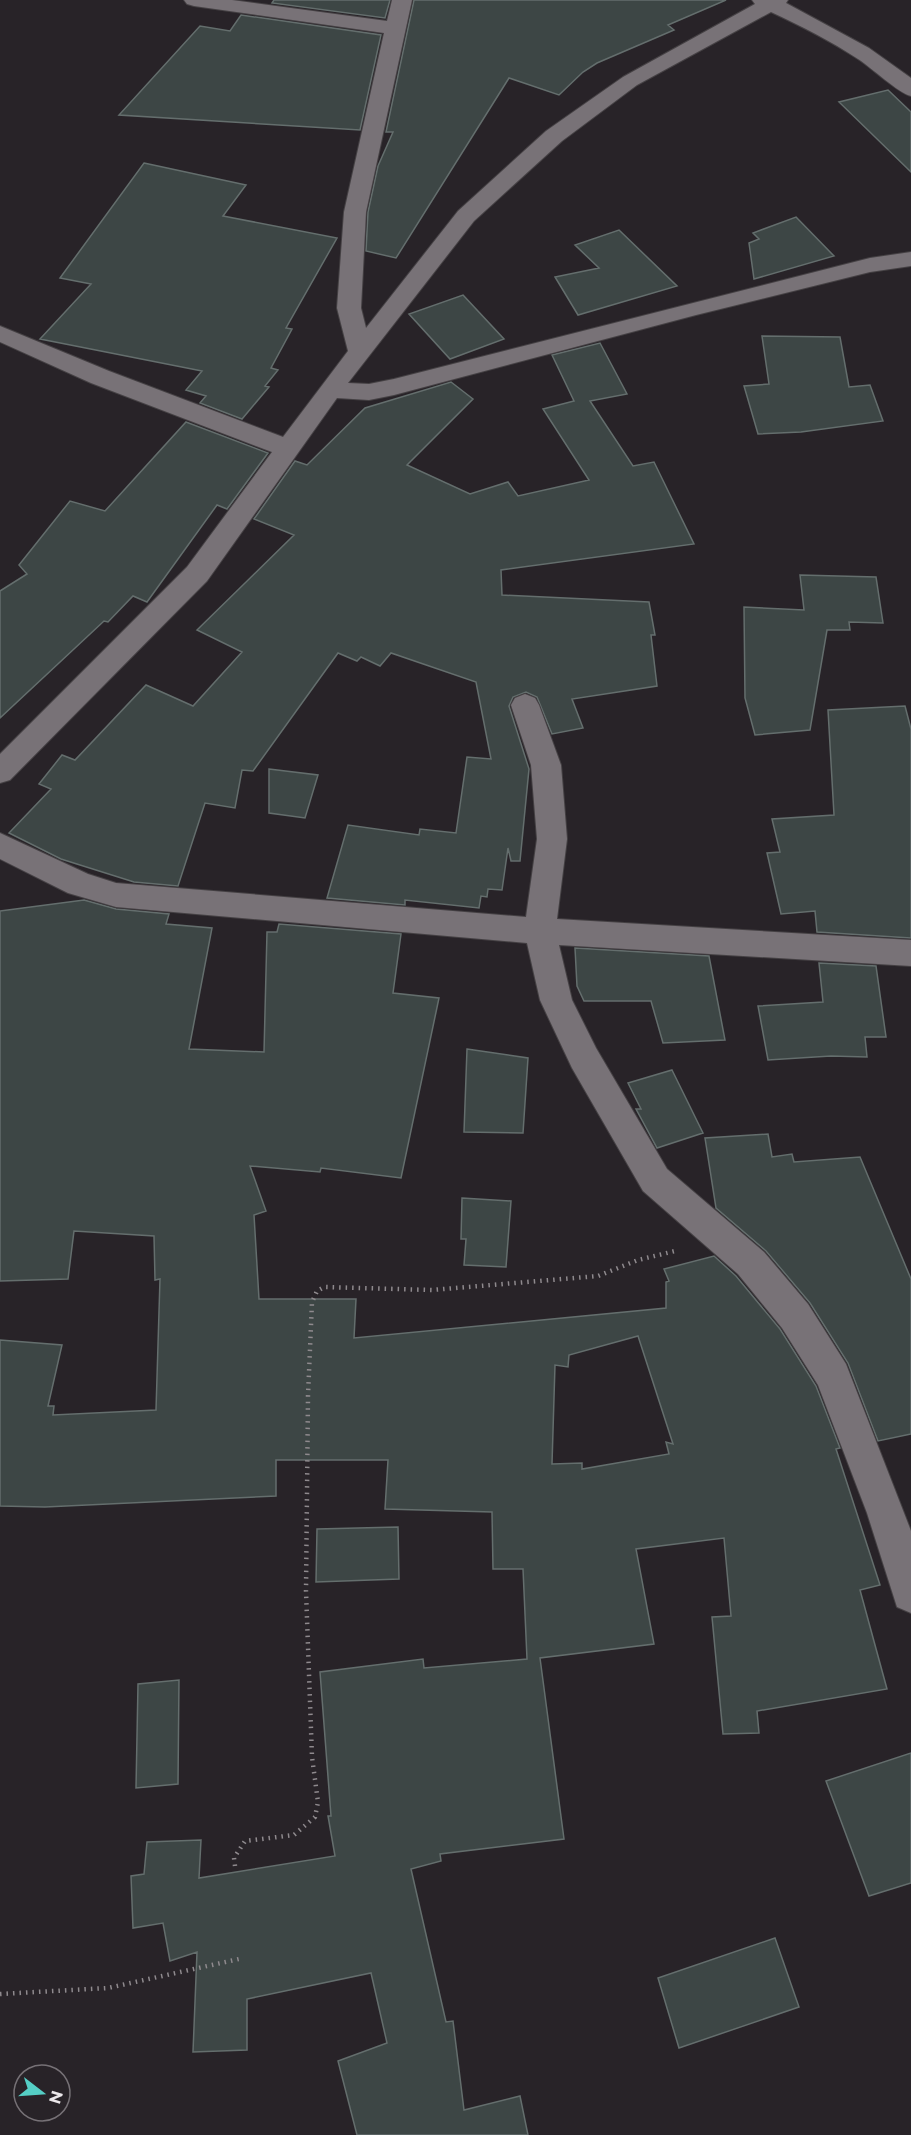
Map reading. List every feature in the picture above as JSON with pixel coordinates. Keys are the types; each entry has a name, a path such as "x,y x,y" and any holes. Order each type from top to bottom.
{"street":[{"path":"194,0 395,28"},
{"path":"360,352 349,308 355,212 402,0"},
{"path":"0,772 197,574 286,448 466,216 554,136 630,81 770,1 864,55 910,87"},
{"path":"330,390 369,392 394,387 691,309 870,265 911,259"},
{"path":"0,333 99,377 286,448"},
{"path":"525,705 546,765 552,839 540,931 556,1000 584,1058 654,1179 751,1263 795,1316 833,1376 886,1513 911,1593"},
{"path":"0,845 79,884 116,895 540,931 911,953"}],"path":[{"path":"236,1866 234,1858 245,1842 294,1835 315,1817 318,1802 312,1757 306,1591 308,1396 312,1302 317,1291 324,1287 342,1286 432,1290 560,1281 598,1276 638,1260 723,1239"},
{"path":"0,1994 108,1988 239,1959"}],"building":[{"path":"274,0 390,0 385,18 272,3"},
{"path":"414,0 726,0 668,25 674,30 597,63 583,72 559,95 509,78 396,258 366,251 368,212 378,166 393,132 386,132"},
{"path":"241,15 381,35 360,130 119,115 200,26 230,31"},
{"path":"888,90 911,112 911,172 839,102"},
{"path":"144,163 246,185 223,216 337,238 286,328 292,329 271,368 278,370 265,386 269,387 242,419 200,403 206,396 186,390 202,371 40,339 91,284 60,278"},
{"path":"796,217 834,256 754,279 749,243 759,239 753,233"},
{"path":"619,230 677,286 578,315 555,277 599,268 575,245"},
{"path":"463,295 504,339 450,359 409,314"},
{"path":"762,336 840,337 849,387 870,385 883,421 801,432 758,434 744,386 769,384"},
{"path":"600,343 627,394 590,401 633,466 654,462 694,544 501,570 502,595 649,602 655,635 651,635 657,686 572,699 583,728 552,734 537,697 526,692 513,697 509,706 529,769 520,861 511,861 508,848 502,890 488,889 487,897 481,896 479,908 405,900 405,905 327,898 348,825 419,835 420,829 456,833 467,757 491,759 476,682 391,653 380,666 361,657 357,661 338,653 253,771 242,770 235,808 205,803 178,886 134,882 61,859 9,833 51,789 39,784 62,755 75,760 146,685 193,706 242,652 197,630 294,535 254,519 295,461 307,465 365,408 451,382 473,399 407,465 470,494 508,482 518,496 589,480 543,409 574,401 552,355"},
{"path":"186,422 268,453 227,509 217,505 147,602 133,596 108,622 104,621 0,718 0,591 27,574 19,565 70,501 105,511"},
{"path":"800,575 876,577 883,623 849,622 850,630 827,630 810,730 755,735 745,698 744,607 804,610"},
{"path":"905,706 911,729 911,938 817,932 815,911 781,914 767,853 780,852 772,819 834,815 828,710"},
{"path":"269,769 318,775 305,818 269,813"},
{"path":"84,900 116,909 169,914 166,924 212,928 189,1049 264,1052 267,932 277,932 279,924 401,934 393,993 439,998 401,1178 321,1168 320,1172 250,1166 266,1211 254,1215 259,1299 356,1299 354,1338 666,1308 666,1282 669,1281 664,1269 714,1256 736,1276 780,1329 816,1386 840,1448 836,1449 880,1585 860,1590 887,1689 757,1711 759,1733 723,1734 712,1617 731,1616 724,1538 636,1549 654,1644 540,1658 564,1839 440,1854 441,1861 411,1869 446,2022 453,2021 464,2110 520,2096 528,2135 357,2135 338,2061 387,2043 371,1973 247,1999 247,2050 193,2052 197,1952 170,1961 163,1923 133,1928 131,1876 144,1874 147,1842 201,1840 199,1878 335,1856 328,1816 331,1816 320,1672 423,1659 424,1668 527,1659 523,1569 493,1569 492,1512 385,1509 388,1460 276,1460 276,1496 45,1507 0,1506 0,1340 62,1345 48,1406 54,1406 53,1415 156,1410 160,1279 155,1280 154,1236 74,1231 68,1279 0,1281 0,911","holes":["638,1336 673,1444 666,1442 669,1454 582,1469 582,1463 552,1464 555,1365 568,1367 569,1355"]},
{"path":"575,948 709,956 725,1040 663,1043 651,1001 584,1001 577,986"},
{"path":"819,963 876,966 886,1037 865,1037 867,1057 831,1056 768,1060 758,1006 823,1002"},
{"path":"467,1049 528,1058 523,1133 464,1132"},
{"path":"672,1070 703,1133 657,1148 636,1109 641,1109 628,1083"},
{"path":"768,1134 772,1157 792,1154 794,1162 860,1157 911,1279 911,1434 878,1441 848,1363 810,1303 766,1251 716,1208 705,1138"},
{"path":"462,1198 511,1201 506,1267 464,1265 466,1239 461,1239"},
{"path":"398,1527 399,1579 316,1582 317,1529"},
{"path":"179,1680 178,1784 136,1788 138,1684"},
{"path":"911,1753 911,1883 869,1896 826,1781"},
{"path":"775,1938 799,2007 679,2048 658,1978"}]}
